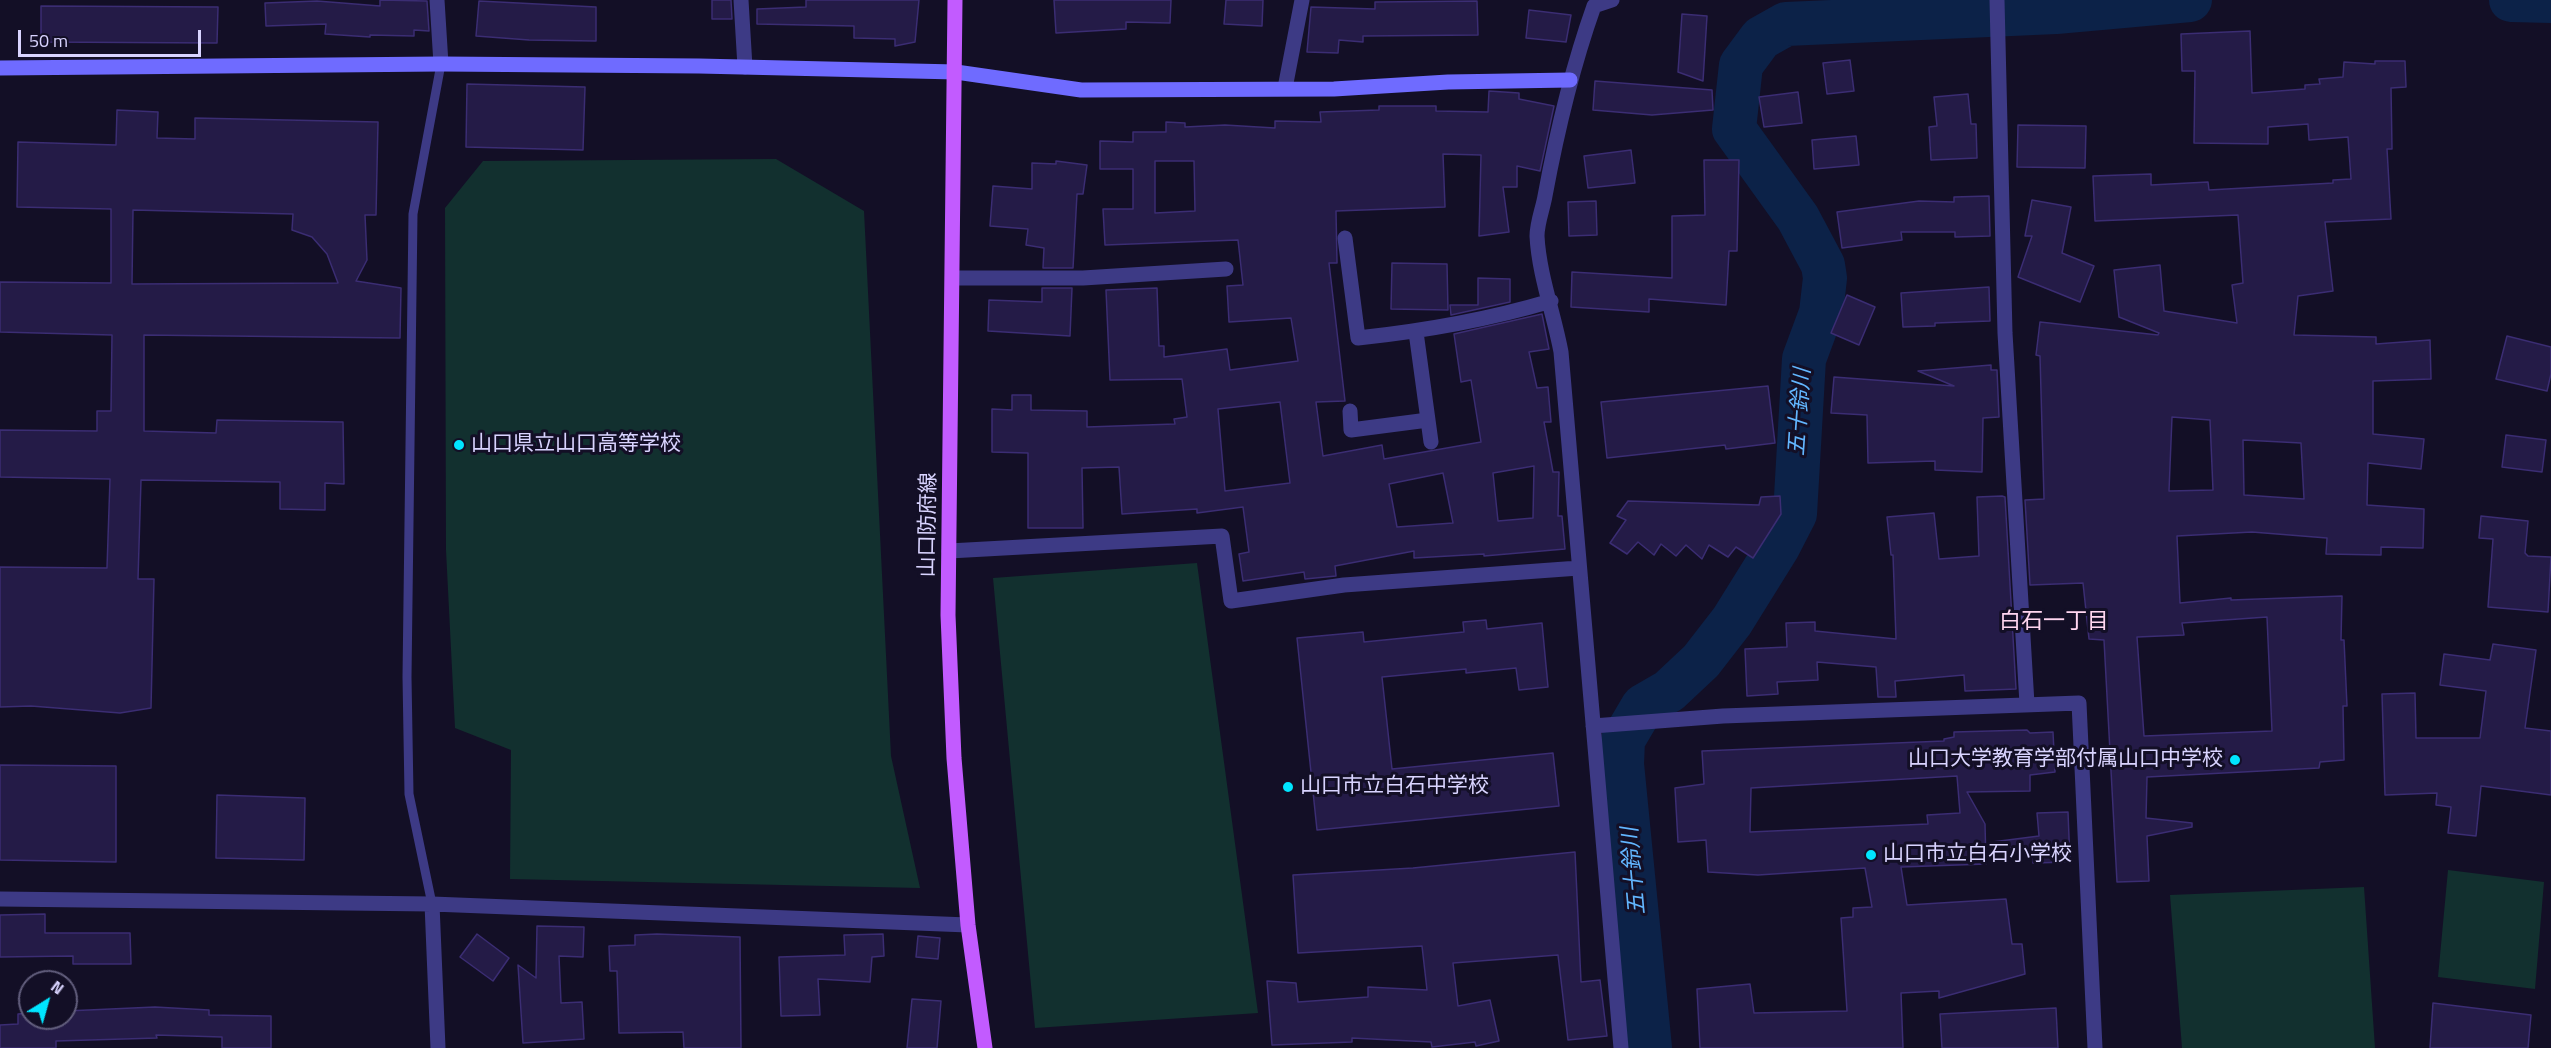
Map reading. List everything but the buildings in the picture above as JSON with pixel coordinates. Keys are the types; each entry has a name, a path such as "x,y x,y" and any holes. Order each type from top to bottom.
{"main road":[{"name":"山口防府線","path":"955,0 956,72 948,615 954,758 968,925 985,1048"}],"street":[{"path":"437,0 441,64"},
{"path":"741,0 745,67"},
{"path":"1285,88 1302,0"},
{"path":"1612,0 1595,3 1570,80 1550,159 1537,234 1545,285 1551,301 1561,352 1621,1048"},
{"path":"1997,4 2005,333 2027,704"},
{"path":"0,68 441,64 745,67 956,72 1081,90 1285,88 1570,80"},
{"path":"1345,238 1358,338 1416,332 1491,319 1551,301"},
{"path":"953,278 1083,278 1226,269"},
{"path":"1416,332 1431,442"},
{"path":"1350,411 1351,430 1428,420"},
{"path":"949,551 1221,536 1231,601 1344,585 1579,568"},
{"path":"1593,726 1661,719 2079,703 2095,1048"},
{"path":"0,899 432,904 968,925"},
{"path":"432,904 438,1048"}],"lane":[{"path":"432,904 409,794 408,630 413,214 441,64"}],"green space":[{"path":"776,159 864,211 891,756 920,888 510,879 511,750 455,728 446,550 445,208 483,161"},
{"path":"1197,563 1258,1013 1035,1028 993,578"},
{"path":"2448,870 2544,882 2535,989 2438,977"},
{"path":"2364,887 2375,1048 2182,1048 2170,895"}],"waterway":[{"name":"五十鈴川","path":"1650,1048 1622,764 1623,740 1643,706 1669,691 1701,661 1732,621 1778,547 1795,514 1804,359 1821,313 1825,278 1823,265 1798,218 1734,129 1741,65 1761,38 1786,24 2056,12 2190,0"},
{"name":"五十鈴川","path":"2511,0 2551,1"}],"place":[{"name":"山口県立山口高等学校","path":"459,445"},
{"name":"山口大学教育学部付属山口中学校","path":"2235,760"},
{"name":"山口市立白石中学校","path":"1288,787"},
{"name":"山口市立白石小学校","path":"1871,855"}],"district":[{"name":"白石一丁目","path":"2054,623"}]}
